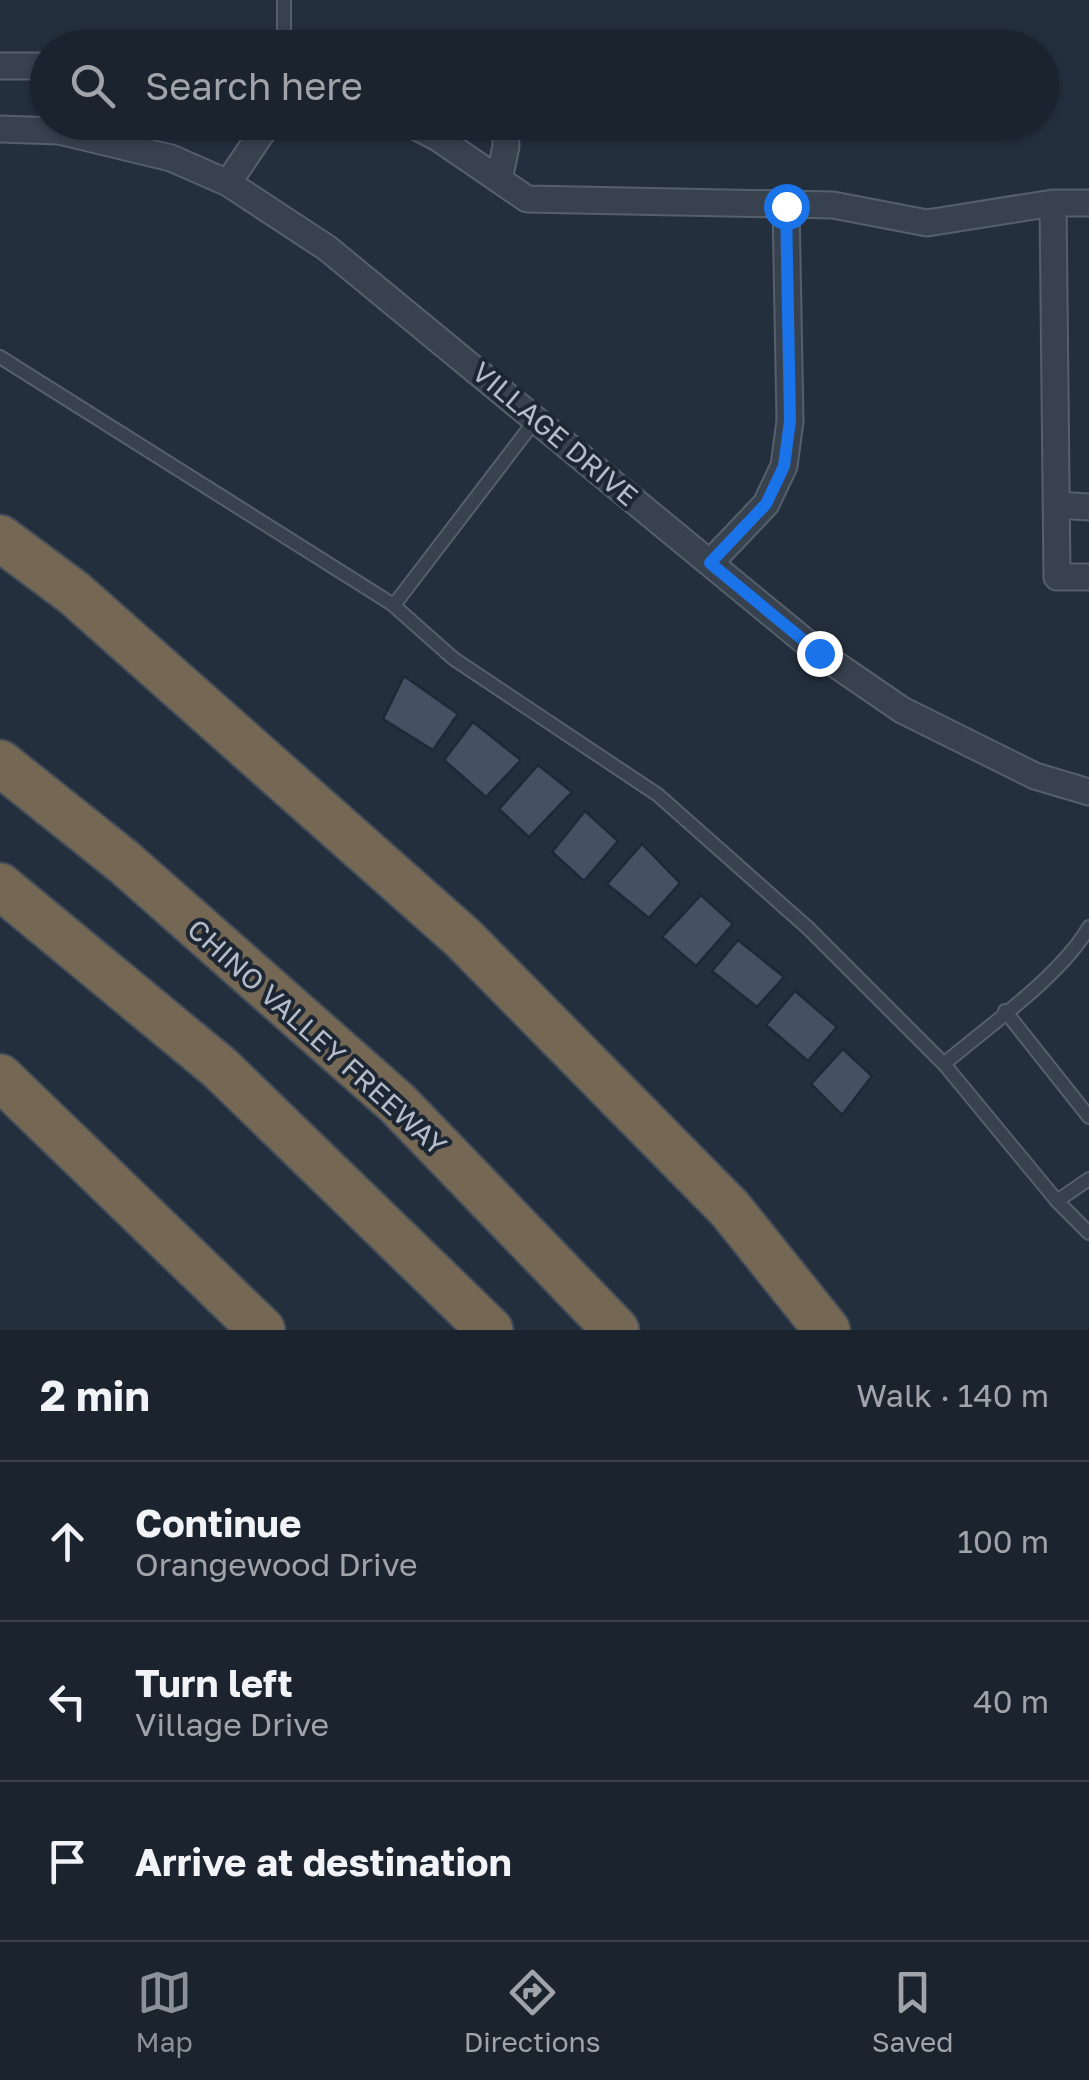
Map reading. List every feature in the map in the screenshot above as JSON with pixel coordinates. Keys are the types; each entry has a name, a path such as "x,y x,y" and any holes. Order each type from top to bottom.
{"highway":[{"path":"0,538 74,593 462,938 730,1209 827,1330"},
{"name":"CHINO VALLEY FREEWAY","path":"0,763 124,862 397,1103 616,1330"},
{"path":"0,886 220,1068 490,1330"},
{"path":"0,1078 262,1330"}],"street":[{"path":"0,66 30,66"},
{"name":"VILLAGE DRIVE","path":"0,129 30,130"},
{"name":"VILLAGE DRIVE","path":"96,140 171,158 228,183 326,248 819,653 902,710 1035,776 1089,792"},
{"path":"228,183 257,140"},
{"path":"441,140 528,200 833,205 927,224 1053,203 1089,202"},
{"path":"499,180 506,140"},
{"path":"1053,203 1056,577 1089,577"},
{"path":"710,563 766,504 784,466 790,421 786,206"},
{"path":"1056,505 1089,506"}],"lane":[{"path":"284,0 284,30"},
{"path":"0,357 394,606 454,659 658,795 808,928 944,1064 1056,1201 1089,1233"},
{"path":"394,606 537,418"},
{"path":"944,1064 1068,954 1089,927"},
{"path":"1005,1011 1089,1117"},
{"path":"1056,1201 1089,1179"}],"building":[{"path":"404,676 458,714 433,750 383,719"},
{"path":"473,722 521,760 486,797 444,760"},
{"path":"538,765 572,792 529,837 499,809"},
{"path":"585,811 618,841 584,881 552,852"},
{"path":"642,844 680,883 649,918 607,884"},
{"path":"701,895 733,924 696,966 662,937"},
{"path":"738,940 784,977 757,1007 712,971"},
{"path":"795,991 837,1027 808,1061 766,1025"},
{"path":"843,1049 872,1076 842,1115 811,1084"}],"route":[{"path":"786,206 790,421 784,466 766,504 710,563 819,653"}]}
